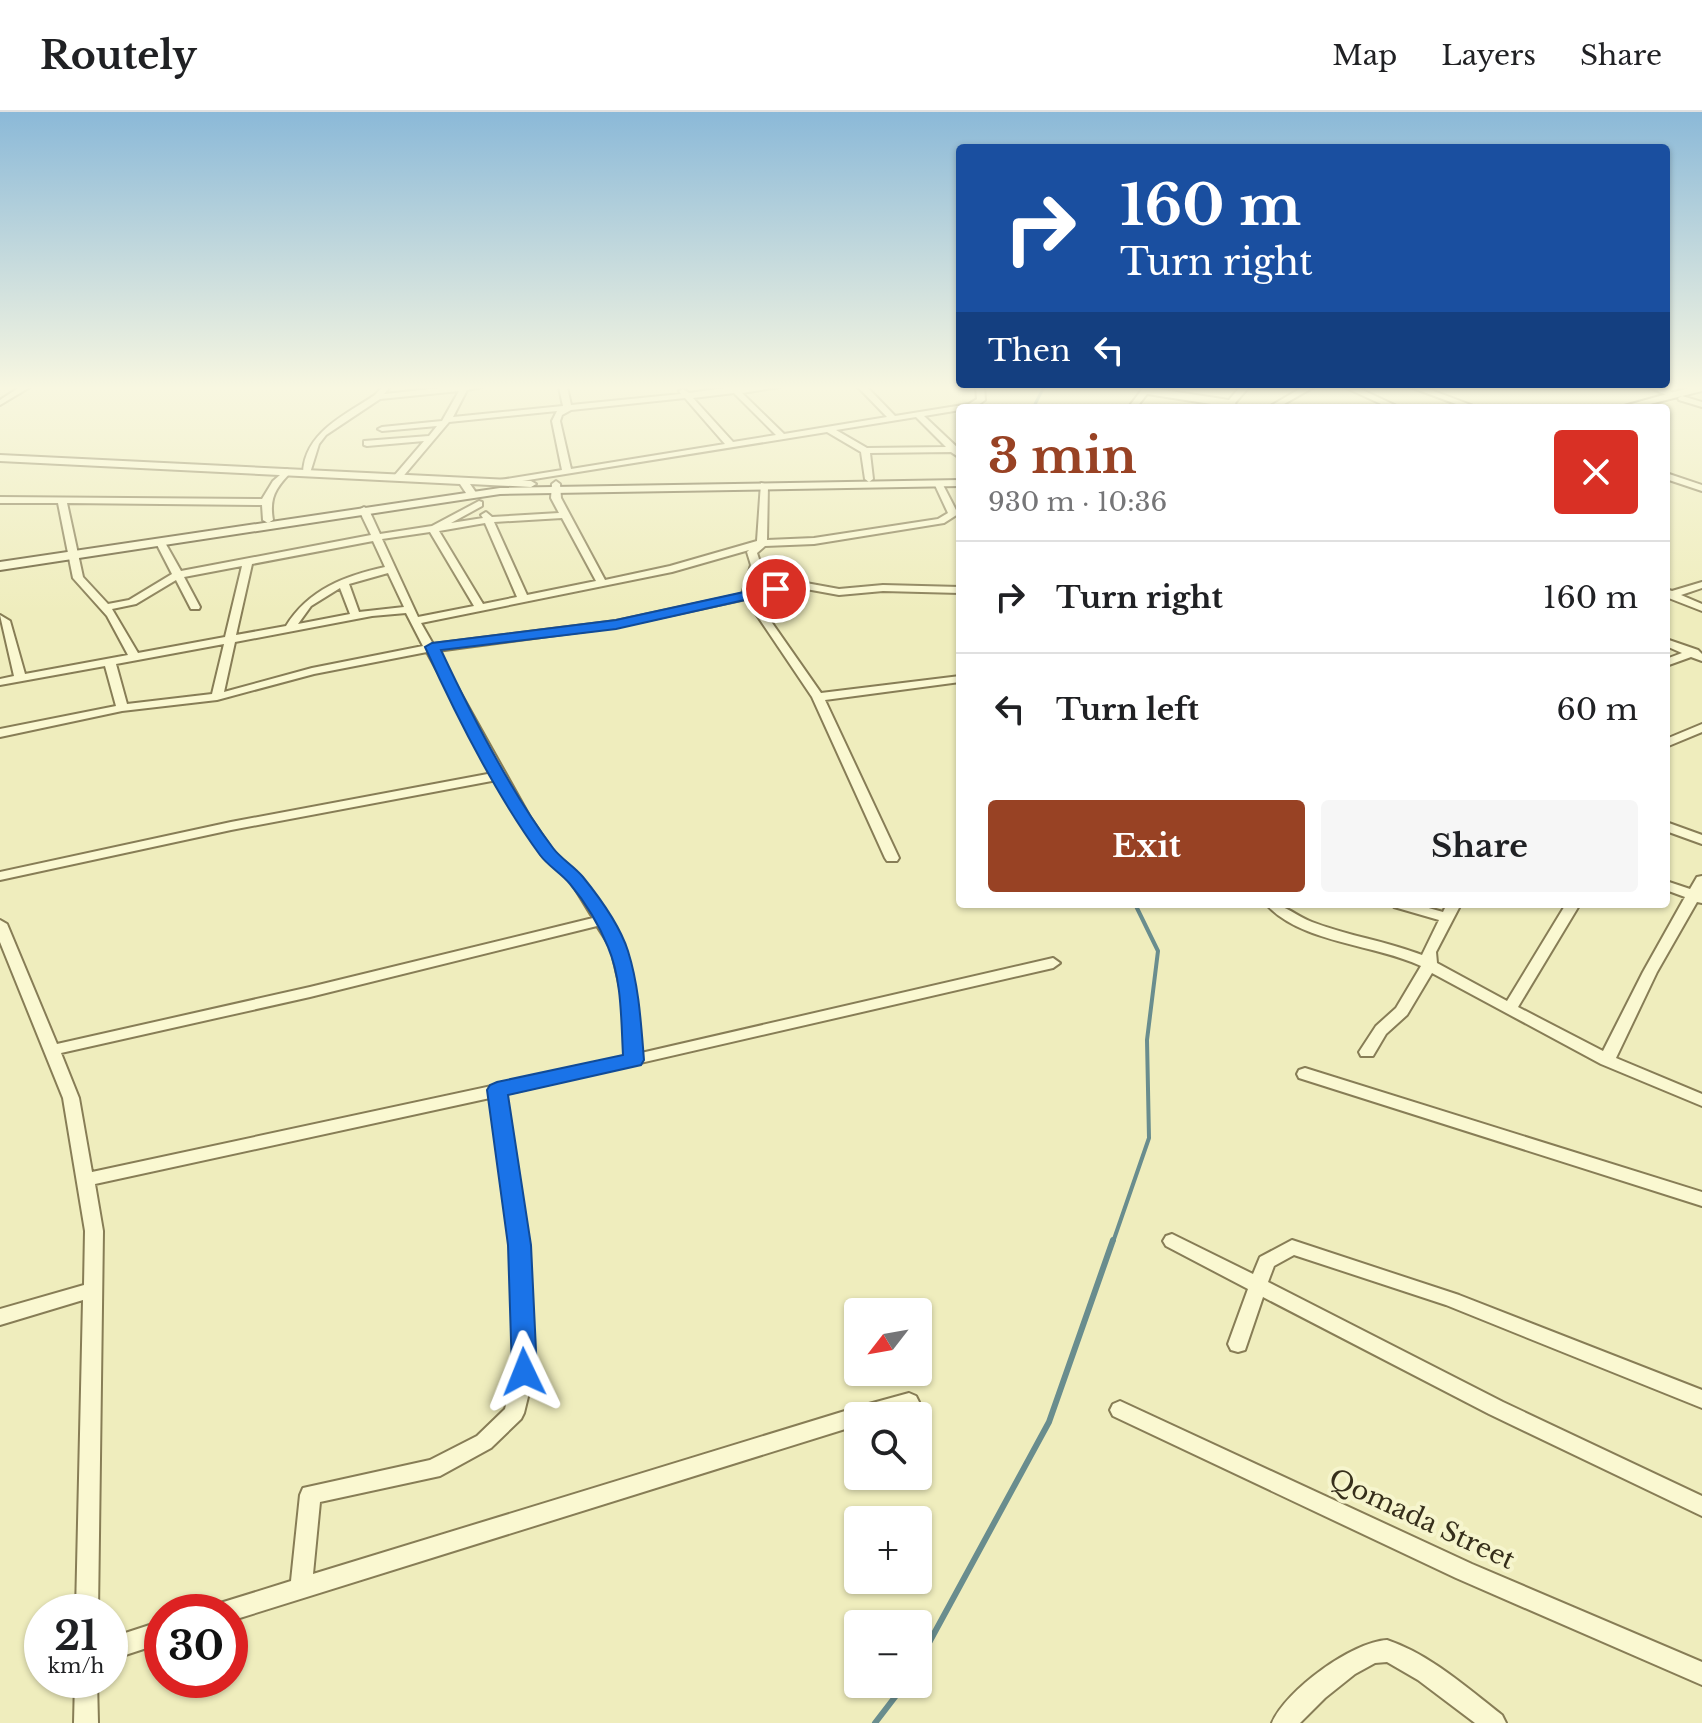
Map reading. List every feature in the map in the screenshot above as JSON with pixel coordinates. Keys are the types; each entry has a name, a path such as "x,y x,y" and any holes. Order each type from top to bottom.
{"main road":[{"path":"73,552 471,492 555,486 956,480"},
{"path":"0,564 268,520 531,484 764,485 956,481"}],"street":[{"path":"86,462 397,478 471,492 489,520 523,599"},
{"path":"306,473 309,462"},
{"path":"397,478 410,462"},
{"path":"565,462 567,471"},
{"path":"433,529 471,492 500,483 623,462"},
{"path":"867,462 869,479"},
{"path":"268,520 264,502 271,486 287,472"},
{"path":"1670,477 1700,486"},
{"path":"500,483 531,484"},
{"path":"0,682 385,611 412,616 480,608 672,569 762,543 814,541 949,519 953,514 938,483"},
{"path":"747,594 756,565 752,552 762,543 764,485"},
{"path":"555,486 565,515 602,583"},
{"path":"0,500 264,502"},
{"path":"62,502 78,578 95,592 104,608 123,628 135,658"},
{"path":"364,510 412,616 525,819 548,854 576,880 618,948 629,996 634,1060"},
{"path":"104,608 132,602 177,575 378,537 489,520 565,515"},
{"path":"433,529 480,608"},
{"path":"160,541 195,607"},
{"path":"217,697 248,561"},
{"path":"289,629 298,612 314,597 361,575 392,569"},
{"path":"343,582 356,617"},
{"path":"1670,594 1702,585"},
{"path":"0,733 122,708 217,697 312,671 432,647 616,624 747,594 806,586 839,592 883,588 956,590"},
{"path":"747,594 818,697 892,858"},
{"path":"1670,596 1702,608"},
{"path":"0,618 5,621 20,678"},
{"path":"1670,644 1698,654"},
{"path":"1670,662 1698,654"},
{"path":"110,662 122,708"},
{"path":"818,697 956,680"},
{"path":"1670,741 1702,728"},
{"path":"0,876 231,826 502,775"},
{"path":"1670,828 1702,840"},
{"path":"1607,1060 1650,972 1698,898 1702,880"},
{"path":"1670,887 1698,898"},
{"path":"1277,908 1290,920 1405,952 1430,963 1607,1060 1702,1100"},
{"path":"1510,1008 1571,908"},
{"path":"1367,1052 1381,1030 1402,1011 1430,963 1429,952 1450,910"},
{"path":"52,1050 310,992 603,920"},
{"path":"0,924 4,946 71,1098 94,1231 87,1594"},
{"path":"85,1180 634,1060 1053,963"},
{"path":"1305,1074 1702,1199"},
{"path":"301,1588 310,1495 433,1469 484,1442 514,1413 524,1372 520,1245 497,1090"},
{"path":"1172,1241 1496,1408 1702,1506"},
{"path":"1238,1344 1266,1262 1292,1247 1452,1300 1702,1399"},
{"path":"0,1317 93,1290"},
{"name":"Qomada Street","path":"1120,1410 1464,1571 1702,1674"},
{"path":"248,1605 844,1420"},
{"path":"1284,1723 1348,1665 1368,1653 1387,1651 1407,1661 1494,1723"},
{"path":"86,1698 86,1723"}],"waterway":[{"path":"1113,1242 1149,1138 1147,1040 1158,951 1137,908"},
{"path":"932,1637 1049,1422 1113,1240"},
{"path":"875,1723 894,1698"}],"route":[{"path":"524,1372 520,1245 497,1090 634,1060 629,996 618,948 599,912 576,880 548,854 525,819 455,696 432,647 616,624 776,589"}]}
